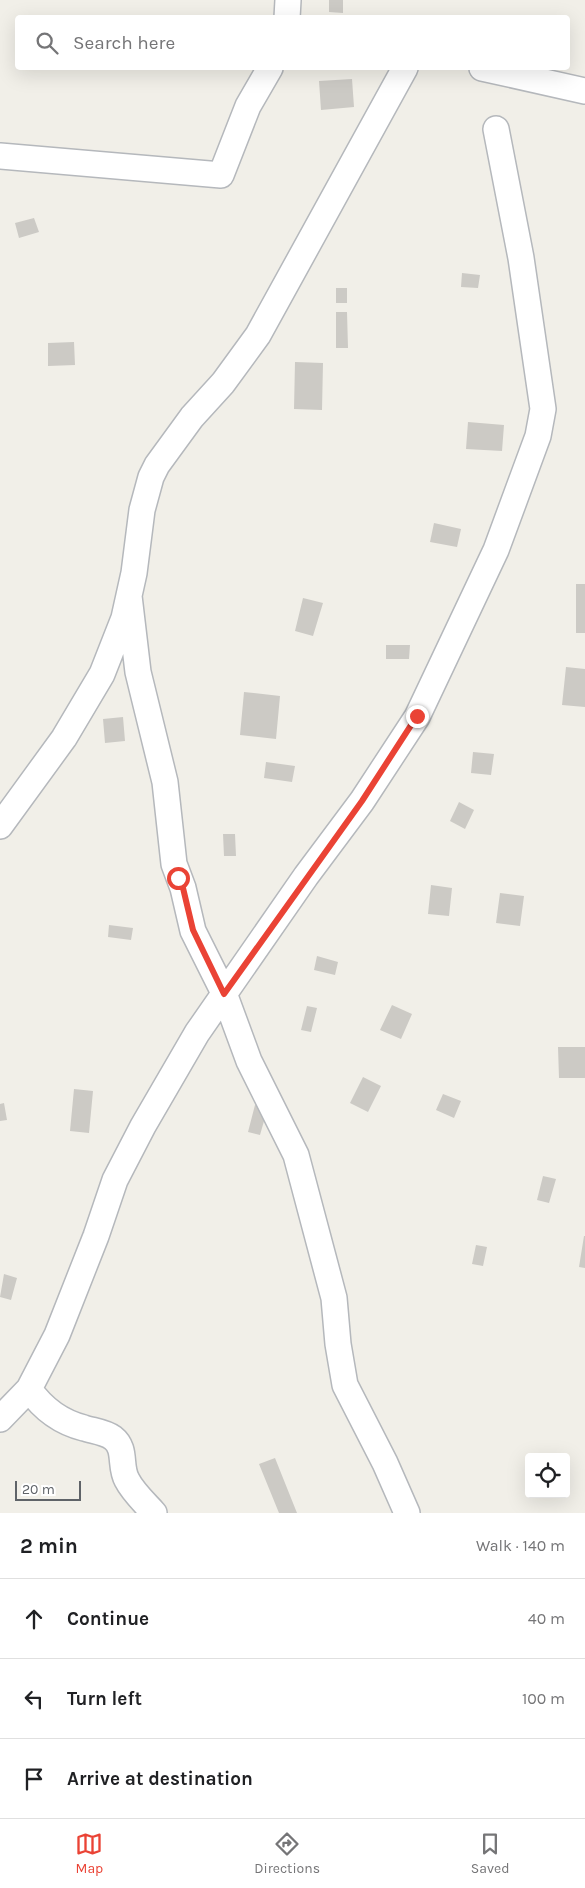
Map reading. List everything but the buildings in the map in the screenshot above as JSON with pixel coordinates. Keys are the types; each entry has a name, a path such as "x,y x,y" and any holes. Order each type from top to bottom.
{"street":[{"path":"287,15 288,0"},
{"path":"0,156 221,174 248,106 269,70"},
{"path":"0,826 64,738 102,674 124,618 134,573 142,510 151,477 157,465 192,417 223,383 258,335 404,70"},
{"path":"491,70 585,90"},
{"path":"0,1419 29,1389 58,1335 115,1180 143,1126 187,1050 224,994 362,801 417,716 496,550 538,436 543,409 521,258 496,129"},
{"path":"129,596 138,672 164,782 174,864 183,888 193,930 224,994 249,1061 296,1155 334,1298 338,1344 345,1385 385,1463 407,1513"},
{"path":"29,1389 37,1400 56,1418 100,1432 117,1442 122,1448 127,1480 154,1513"}],"route":[{"path":"178,878 183,888 193,930 224,994 306,876 362,801 417,716"}]}
